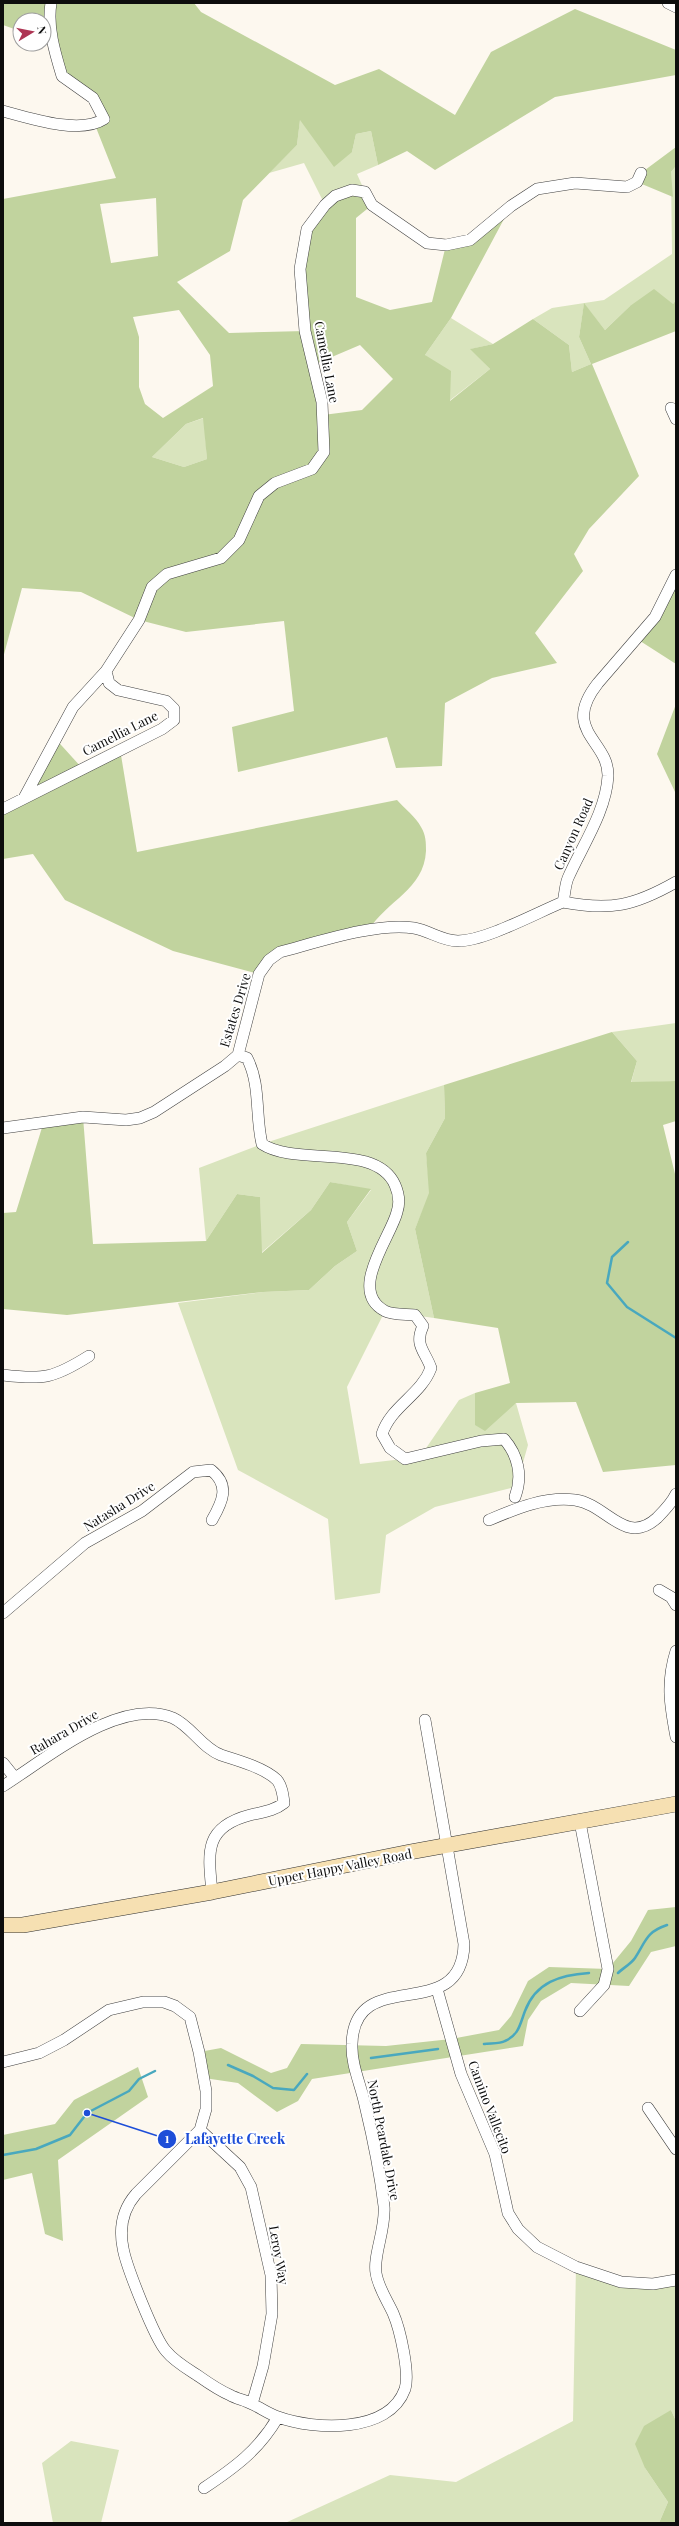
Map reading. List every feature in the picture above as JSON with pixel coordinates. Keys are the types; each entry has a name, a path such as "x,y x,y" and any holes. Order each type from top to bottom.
{"street":[{"path":"3,111 54,124 95,125 104,119 102,112 93,98 62,76 51,29 49,15 51,3"},
{"path":"668,3 676,7"},
{"name":"Camellia Lane","path":"3,810 162,729 174,720 174,709 166,701 118,690 109,683 106,671 139,620 152,588 167,574 221,558 239,540 259,496 275,483 312,469 324,452 322,402 305,331 300,269 307,229 335,196 352,190 365,192 372,205 427,243 446,245 470,240 511,206 537,190 575,183 627,187 637,182 641,172"},
{"path":"671,408 676,419"},
{"name":"Canyon Road","path":"563,902 568,880 598,814 605,793 608,775 605,760 586,730 584,717 585,705 589,694 655,617 676,575"},
{"path":"24,798 73,707 106,671"},
{"path":"563,902 606,907 639,901 676,882"},
{"name":"Estates Drive","path":"3,1128 83,1117 126,1120 140,1118 226,1066 238,1055 259,974 269,960 280,952 383,927 415,928 442,938 465,940 478,937 563,902"},
{"path":"238,1055 247,1058 255,1073 258,1128 262,1144 271,1150 291,1154 371,1162 386,1172 395,1185 399,1200 397,1213 376,1255 370,1283 374,1301 385,1311 415,1315 422,1326 418,1336 422,1351 431,1368 427,1378 395,1410 386,1422 382,1434 390,1448 405,1459 481,1440 504,1438 512,1448 520,1473 519,1486 515,1497"},
{"path":"3,1375 23,1377 55,1376 89,1356"},
{"name":"Natasha Drive","path":"3,1613 85,1543 142,1511 193,1472 211,1470 220,1478 224,1489 221,1501 212,1520"},
{"path":"489,1520 528,1503 575,1500 591,1505 625,1526 635,1530 650,1524 664,1511 676,1494"},
{"path":"659,1590 671,1597 676,1605"},
{"path":"676,1651 671,1669 669,1699 676,1737"},
{"name":"Rahara Drive","path":"3,1786 83,1735 112,1721 135,1714 151,1714 174,1719 216,1753 247,1764 269,1775 277,1780 282,1789 284,1803 278,1808 233,1820 220,1829 210,1845 212,1892"},
{"name":"North Peardale Drive","path":"200,2130 126,2205 122,2225 123,2249 154,2332 164,2350 173,2359 230,2396 252,2404 278,2417 302,2423 334,2426 362,2423 381,2416 395,2404 405,2389 405,2370 400,2336 375,2270 385,2222 384,2204 352,2044 355,2025 360,2014 370,2004 388,1998 445,1986 456,1976 463,1961 464,1944 425,1720"},
{"path":"3,1763 16,1778"},
{"name":"Upper Happy Valley Road","path":"3,1925 23,1925 212,1892 676,1804"},
{"path":"580,1822 608,1969 604,1985 580,2011"},
{"name":"Camino Vallecito","path":"436,1989 462,2074 495,2154 508,2214 518,2229 536,2247 576,2267 621,2282 653,2284 676,2280"},
{"path":"3,2062 39,2053 64,2040 109,2010 143,2002 164,2002 175,2006 190,2017 199,2052 206,2108 200,2130"},
{"path":"648,2108 676,2149"},
{"name":"Leroy Way","path":"200,2130 240,2167 251,2187 271,2275 272,2314 263,2366 252,2404"},
{"path":"204,2488 238,2465 259,2446 278,2417"}],"green space":[{"path":"3,3 194,3 201,12 335,85 379,69 455,115 491,52 575,9 676,50 676,75 555,97 435,170 407,151 378,165 371,131 356,134 352,152 334,167 300,120 297,145 243,200 230,251 177,282 229,333 305,331 300,269 307,229 335,196 365,192 372,205 356,218 356,297 390,310 432,302 446,245 470,240 511,206 451,318 425,355 451,371 450,401 490,369 470,349 493,344 533,319 569,345 572,372 591,364 579,337 584,303 605,330 630,306 654,289 673,304 676,300 676,331 592,364 639,476 589,529 574,554 583,571 535,633 557,663 492,678 445,703 442,766 396,768 387,737 238,772 232,727 294,711 284,621 186,632 139,620 81,592 22,588 3,658 3,199 116,178 95,125 102,112 62,76 52,42 52,12 12,12 12,28 3,25","holes":["156,198 158,256 111,263 100,204","179,310 210,355 213,386 163,418 145,404 139,387 139,337 133,317","360,345 393,379 362,410 323,415 313,365","203,418 207,459 184,467 152,457 186,424"]},
{"path":"300,119 317,141 352,152 356,134 371,131 378,165 357,174 365,192 325,205 304,163 269,173 297,145"},
{"path":"676,147 676,166 671,172 673,197 637,182 641,173"},
{"path":"676,166 676,300 673,304 630,306 605,330 584,304 579,337 591,364 572,372 569,345 533,319 552,308 604,300 672,254 671,172"},
{"path":"451,318 493,344 471,349 490,369 449,401 425,355"},
{"path":"204,418 207,459 184,467 152,457 186,424"},
{"path":"676,575 676,664 637,639"},
{"path":"676,704 676,794 657,754"},
{"path":"52,735 82,768 120,749 137,852 397,800 419,823 423,830 426,845 424,864 419,876 412,885 376,920 368,931 280,952 259,974 173,951 65,900 33,854 3,859 3,809 24,798"},
{"path":"676,1023 676,1081 631,1083 637,1061 612,1032"},
{"path":"612,1032 637,1061 631,1082 676,1081 676,1121 663,1125 676,1178 676,1465 603,1472 576,1402 516,1403 485,1431 475,1425 475,1393 510,1383 498,1328 434,1318 415,1229 429,1193 426,1153 445,1118 444,1085"},
{"path":"444,1085 445,1118 426,1153 430,1193 415,1229 434,1318 385,1311 347,1387 360,1464 420,1457 459,1400 475,1393 475,1425 516,1403 528,1445 520,1473 519,1486 435,1507 386,1535 380,1593 335,1600 328,1519 238,1470 178,1303 263,1292 309,1290 335,1266 357,1251 347,1222 371,1190 330,1182 311,1210 261,1253 260,1197 237,1194 206,1241 199,1168 262,1144"},
{"path":"83,1117 93,1244 206,1241 237,1194 260,1197 262,1253 311,1210 330,1182 371,1189 347,1222 357,1251 335,1266 309,1290 263,1292 67,1315 3,1309 3,1213 16,1212 44,1121"},
{"path":"676,1907 676,1946 651,1952 629,1986 571,1983 541,2001 528,2020 523,2046 312,2079 298,2101 277,2112 238,2083 204,2078 199,2052 221,2048 271,2073 287,2068 301,2044 386,2046 451,2039 499,2030 511,2016 528,1981 549,1967 608,1969 631,1941 648,1910"},
{"path":"138,2067 148,2097 58,2160 63,2241 45,2234 32,2173 3,2180 3,2135 55,2124 74,2100"},
{"path":"576,2267 621,2282 676,2280 676,2421 671,2410 645,2468 668,2502 659,2523 285,2523 390,2475 456,2482 573,2421"},
{"path":"671,2410 676,2421 676,2523 659,2523 668,2502 645,2468 635,2444 644,2426"},
{"path":"71,2441 119,2450 101,2523 53,2523 42,2463"}],"waterway":[{"path":"628,1242 612,1257 607,1283 627,1307 676,1338"},
{"path":"618,1973 633,1960 644,1942 651,1934 667,1925"},
{"path":"484,2044 498,2043 510,2039 518,2029 530,2001 542,1987 559,1978 589,1973"},
{"path":"371,2058 438,2049"},
{"path":"228,2065 253,2076 273,2088 294,2090 307,2074"},
{"path":"3,2155 36,2149 70,2135 87,2113 129,2091 139,2079 155,2071"}],"place":[{"name":"Lafayette Creek","path":"87,2113"}]}
